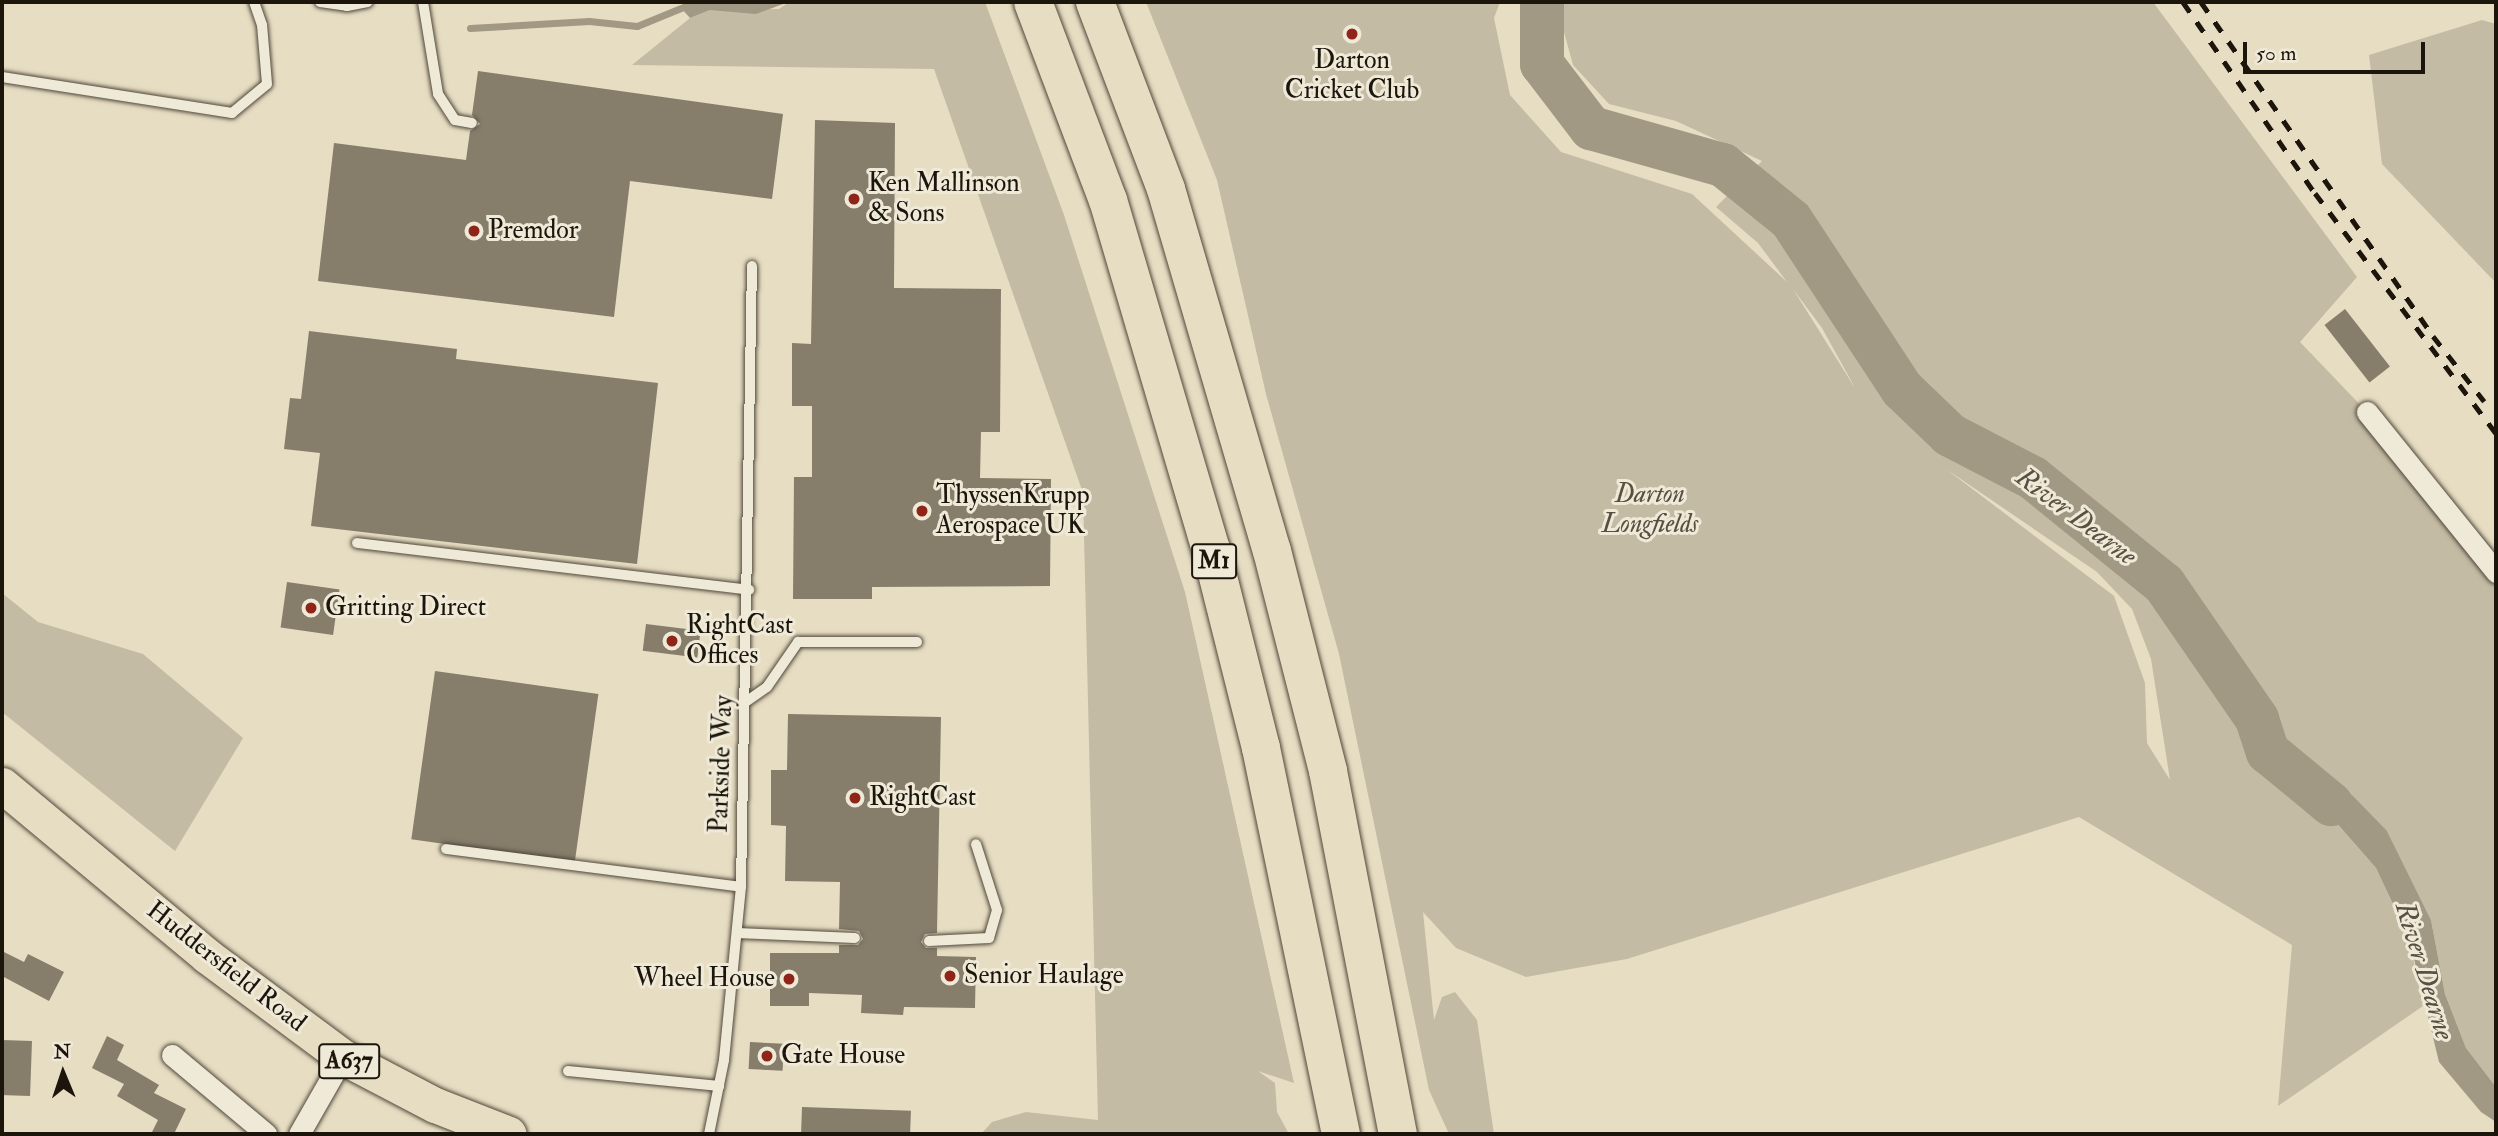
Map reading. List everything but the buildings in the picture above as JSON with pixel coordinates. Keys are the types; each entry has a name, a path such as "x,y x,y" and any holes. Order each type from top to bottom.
{"highway":[{"name":"M1","path":"1033,2 1108,200 1211,549 1262,748 1341,1134"},
{"name":"M1","path":"1095,2 1166,189 1272,551 1336,811 1398,1134"},
{"name":"Huddersfield Road","path":"2,785 207,956 342,1057 435,1105 509,1134"}],"street":[{"path":"2379,418 2496,572"},
{"path":"172,1055 266,1134"},
{"path":"299,1134 342,1057"}],"lane":[{"path":"2,76 232,113 267,84 262,24 254,2"},
{"path":"320,2 347,6 368,2"},
{"path":"423,2 438,94 455,120 472,123"},
{"name":"Parkside Way","path":"709,1134 719,1086 741,887 749,590 752,266"},
{"path":"357,543 749,590"},
{"path":"747,701 767,687 798,642 917,642"},
{"path":"929,941 989,938 997,910 976,844"},
{"path":"446,849 741,887"},
{"path":"737,933 855,938"},
{"path":"568,1071 719,1086"}],"green space":[{"path":"789,2 985,2 1064,215 1185,592 1294,1083 1258,1071 1275,1083 1277,1112 1289,1134 981,1134 992,1122 1026,1112 1098,1120 1083,493 934,69 632,65 690,18 710,10 779,9"},
{"name":"Darton Longfields","path":"1146,2 1500,2 1494,18 1510,95 1561,152 1692,194 1787,282 1758,243 1716,207 1762,161 1676,121 1609,104 1573,65 1564,32 1563,2 2153,2 2357,277 2300,342 2367,412 2496,572 2496,1087 2466,1048 2445,994 2431,920 2387,831 2283,772 2314,797 2376,868 2409,938 2423,1006 2278,1106 2292,945 2079,817 1627,959 1526,977 1456,948 1423,912 1434,1020 1442,997 1455,992 1477,1020 1494,1134 1449,1134 1429,1090 1339,654 1266,394 1217,180","holes":["1793,289 1822,328 1854,386 1853,385","1946,469 2097,572 2132,609 2151,659 2170,780 2147,743 2145,683 2114,596"]},
{"path":"2482,20 2496,24 2496,283 2382,164 2369,55"},
{"path":"2,593 38,622 143,654 243,738 175,851 2,712"}],"water":[{"path":"683,2 789,2 756,14 710,10 690,18 681,8"},
{"path":"2290,756 2353,796 2387,831 2431,920 2445,994 2466,1048 2496,1087 2496,1122 2481,1112 2439,1062 2409,938 2376,868 2314,797 2283,772"}],"waterway":[{"name":"River Dearne","path":"1542,2 1542,64 1591,128 1723,165 1791,220 1902,389 1950,435 2033,478 2164,584 2257,719 2268,752 2331,804"},
{"path":"470,28 589,21 637,26 681,8"}],"railway":[{"path":"2183,2 2315,193 2496,433"},
{"path":"2201,2 2433,336 2484,401"}],"place":[{"name":"Darton Cricket Club","path":"1352,34"},
{"name":"Ken Mallinson & Sons","path":"854,199"},
{"name":"Premdor","path":"474,231"},
{"name":"ThyssenKrupp Aerospace UK","path":"922,511"},
{"name":"Gritting Direct","path":"311,608"},
{"name":"RightCast Offices","path":"672,641"},
{"name":"RightCast","path":"855,798"},
{"name":"Senior Haulage","path":"950,976"},
{"name":"Wheel House","path":"789,979"},
{"name":"Gate House","path":"767,1056"}]}
